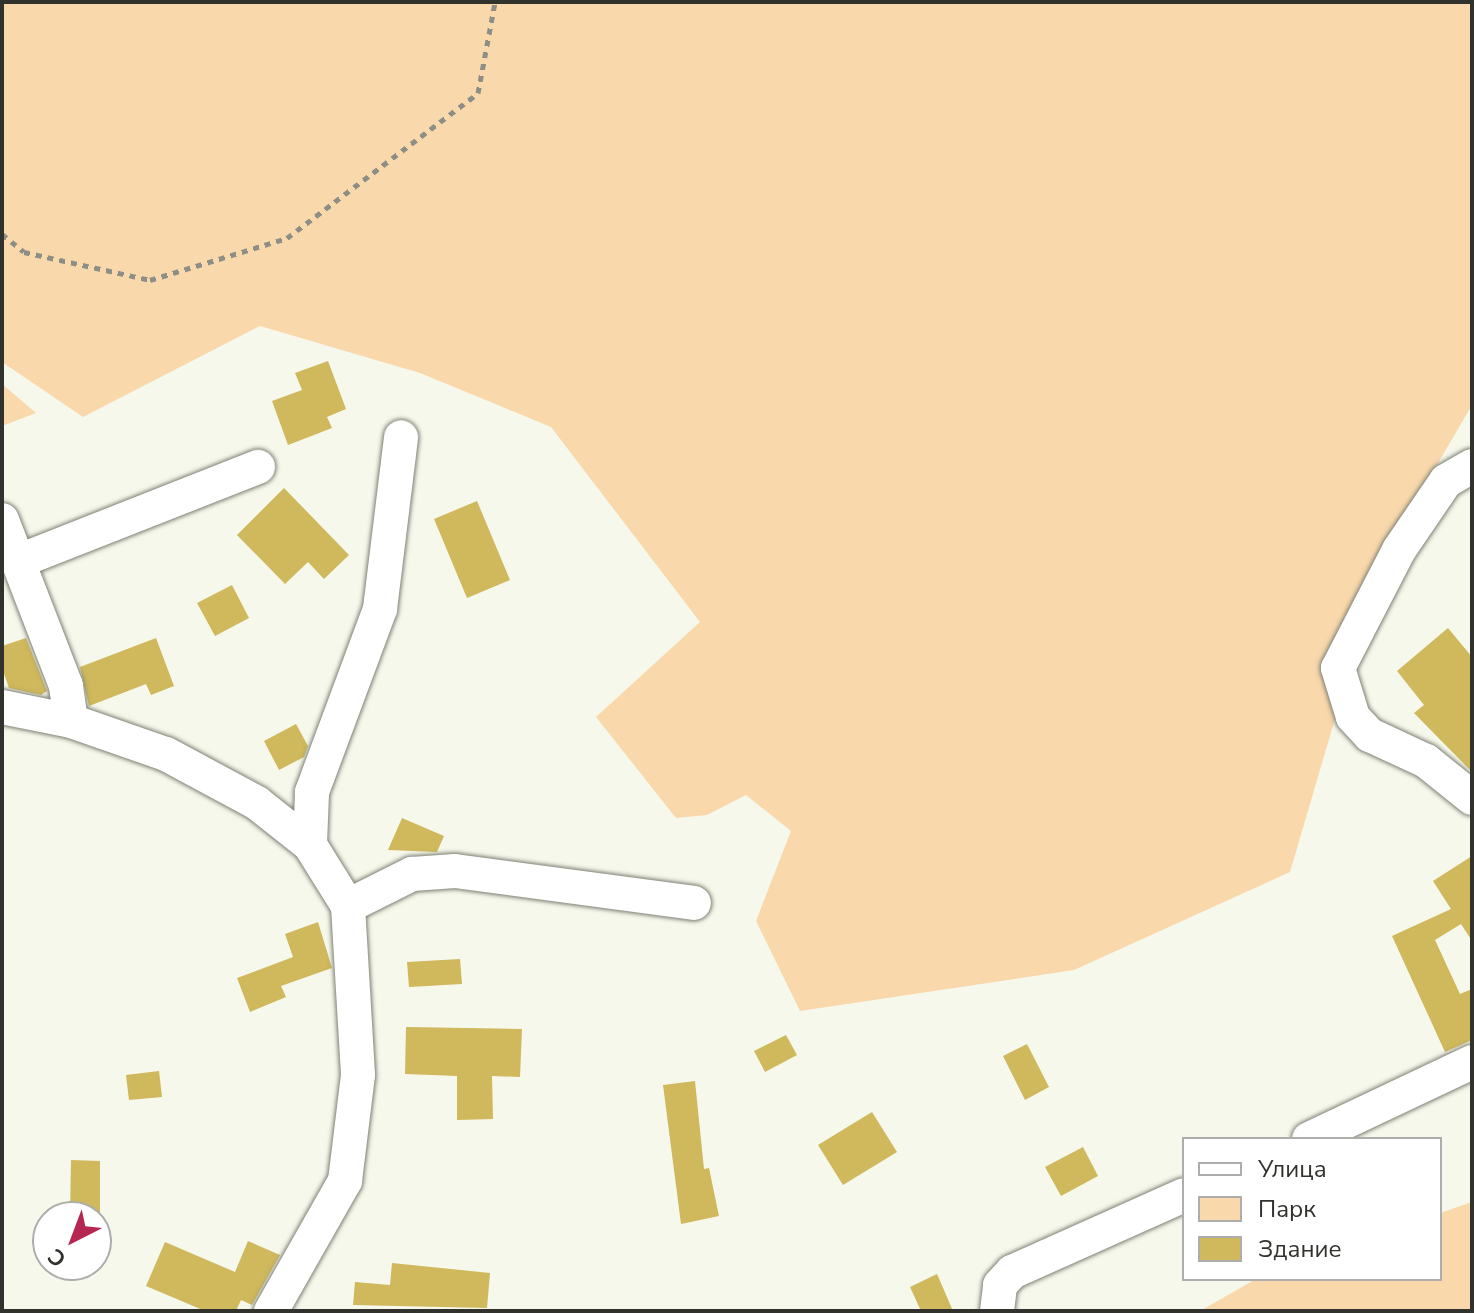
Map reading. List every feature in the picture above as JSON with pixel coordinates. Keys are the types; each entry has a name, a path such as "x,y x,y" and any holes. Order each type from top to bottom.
{"street":[{"path":"310,845 312,792 380,609 401,437"},
{"path":"1472,466 1446,481 1399,550 1338,668 1353,717 1370,735 1426,761 1472,798"},
{"path":"19,561 258,467"},
{"path":"2,520 19,561 71,721"},
{"path":"2,707 71,721 166,754 257,803 310,845 348,906 358,1075 345,1181 271,1311"},
{"path":"348,906 412,874 455,871 694,903"},
{"path":"1313,1137 1472,1062"},
{"path":"997,1311 1000,1285 1012,1272 1182,1196"}],"path":[{"path":"2,234 24,252 150,280 287,238 478,93 495,2"}],"green space":[{"path":"2,2 1472,2 1472,405 1382,559 1290,872 1074,970 800,1011 756,921 791,831 746,795 707,815 676,818 596,717 700,622 551,427 420,373 260,326 83,417 2,362"},
{"path":"2,384 36,413 2,426"},
{"path":"1472,1202 1472,1311 1200,1311 1252,1281 1442,1281 1442,1212"}],"building":[{"path":"328,361 346,409 327,417 332,428 288,445 272,401 302,390 295,373"},
{"path":"284,488 349,555 324,579 308,562 285,584 237,535"},
{"path":"477,501 510,580 467,598 434,519"},
{"path":"232,585 249,618 215,636 197,603"},
{"path":"1448,628 1472,657 1472,772 1414,713 1424,705 1397,671"},
{"path":"26,638 47,691 41,695 9,688 2,668 2,646"},
{"path":"156,638 174,686 151,695 146,684 89,706 80,667"},
{"path":"296,724 308,746 304,757 279,770 264,741"},
{"path":"402,818 444,836 437,852 388,850"},
{"path":"1472,856 1472,941 1461,924 1435,940 1460,994 1472,989 1472,1040 1445,1052 1392,936 1451,909 1433,881"},
{"path":"318,922 332,968 281,986 286,997 250,1012 237,978 293,957 285,934"},
{"path":"460,959 462,984 409,987 407,962"},
{"path":"406,1027 522,1029 520,1077 492,1076 493,1119 457,1120 457,1076 405,1074"},
{"path":"786,1035 797,1055 765,1072 754,1051"},
{"path":"1027,1044 1049,1087 1025,1100 1003,1056"},
{"path":"159,1071 162,1097 129,1100 126,1075"},
{"path":"695,1081 704,1169 709,1168 719,1216 681,1224 663,1085"},
{"path":"872,1112 897,1152 843,1185 818,1145"},
{"path":"1083,1147 1098,1176 1061,1196 1045,1167"},
{"path":"71,1160 100,1161 100,1201 70,1201"},
{"path":"248,1241 280,1255 252,1305 241,1300 236,1311 205,1311 146,1286 165,1242 235,1272"},
{"path":"392,1263 490,1273 487,1308 353,1305 355,1282 390,1285"},
{"path":"937,1274 953,1311 921,1311 910,1287"}]}
